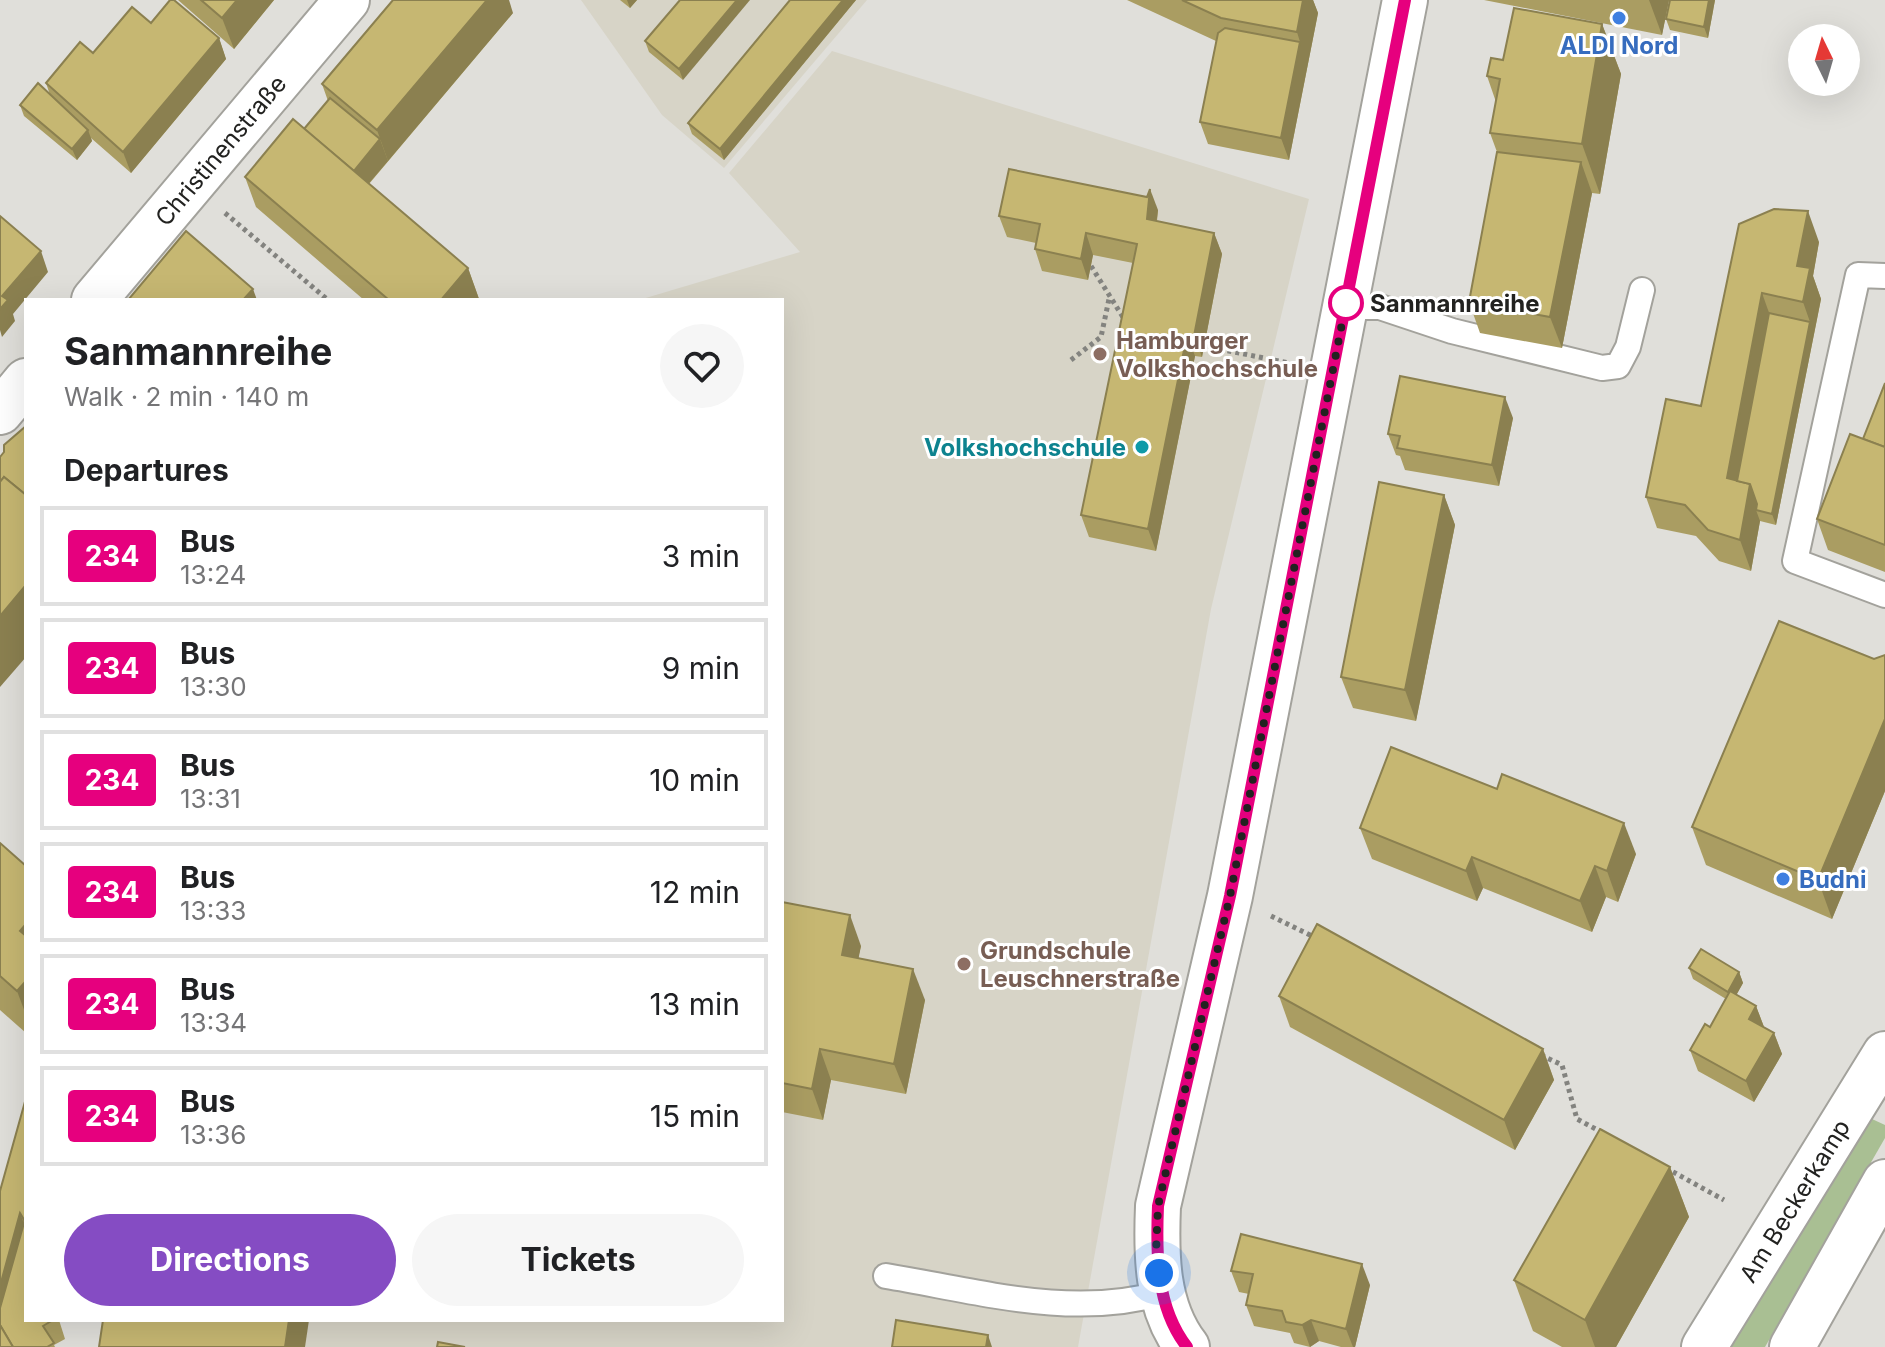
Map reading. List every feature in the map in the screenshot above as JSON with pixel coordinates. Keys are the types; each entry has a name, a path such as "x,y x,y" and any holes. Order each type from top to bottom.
{"street":[{"name":"Christinenstraße","path":"96,298 347,0"},
{"path":"1187,1347 1178,1336 1162,1293 1156,1253 1158,1206 1230,896 1405,0"},
{"path":"0,412 24,383"},
{"name":"Am Beckerkamp","path":"1704,1347 1884,1057"},
{"path":"1792,1347 1885,1182"}],"lane":[{"path":"1885,276 1858,275 1795,561 1885,595"},
{"path":"1345,307 1380,307 1452,331 1602,368 1618,366 1628,347 1642,290"},
{"path":"886,1276 1059,1305 1126,1303 1162,1293"}],"path":[{"path":"191,185 326,298"},
{"path":"1091,266 1109,299 1132,329"},
{"path":"1071,360 1101,337 1109,299"},
{"path":"1204,346 1333,372"},
{"path":"1279,919 1321,941"},
{"path":"1533,1051 1562,1065 1577,1119 1617,1141"},
{"path":"1657,1163 1724,1200"}],"shaded area":[{"path":"581,0 867,0 724,168 662,115"},
{"name":"Grundschule Leuschnerstraße","path":"832,51 1309,199 1211,609 1078,1347 104,1347 108,1322 784,1322 784,298 646,298 800,252 729,173"}],"green space":[{"path":"1872,1119 1885,1125 1885,1138 1765,1347 1728,1347 1866,1123"}],"building":[{"path":"170,0 174,0 219,38 123,152 46,83 80,42 93,53 132,7 151,23"},
{"path":"201,0 237,0 222,18"},
{"path":"393,0 487,0 377,130 322,84"},
{"path":"680,0 737,0 679,69 645,41"},
{"path":"790,0 843,0 720,149 688,123"},
{"path":"1182,0 1303,0 1297,32 1221,18"},
{"path":"1670,0 1709,0 1704,27 1666,19"},
{"path":"1514,8 1602,24 1582,144 1490,133 1500,79 1487,76 1491,58 1503,60"},
{"path":"1225,28 1300,42 1281,138 1200,122 1218,33"},
{"path":"38,83 88,130 72,149 20,105"},
{"path":"330,98 380,139 354,171 304,129"},
{"path":"293,119 468,268 443,298 387,298 245,177"},
{"path":"1497,152 1581,162 1550,317 1469,302"},
{"path":"1009,169 1147,197 1150,189 1147,219 1214,233 1194,336 1187,335 1148,529 1081,515 1137,244 1086,233 1081,259 1035,249 1040,224 999,216"},
{"path":"1774,209 1808,211 1797,266 1810,268 1803,302 1762,293 1727,478 1750,484 1740,540 1708,530 1685,505 1646,497 1666,399 1701,406 1739,224"},
{"path":"0,216 41,251 2,296 8,300 0,309"},
{"path":"186,231 253,289 245,298 130,298"},
{"path":"1769,313 1810,322 1772,514 1756,510 1750,484 1737,481"},
{"path":"1400,376 1505,397 1492,465 1397,448 1400,436 1388,434"},
{"path":"1885,383 1885,447 1863,439"},
{"path":"24,428 24,493 4,477 0,482 0,457 4,445"},
{"path":"1850,434 1885,447 1885,545 1817,519"},
{"path":"4,477 24,493 24,587 0,616 0,482"},
{"path":"1379,482 1444,495 1405,690 1341,677"},
{"path":"1779,621 1874,659 1885,655 1885,719 1818,880 1692,827"},
{"path":"1391,747 1497,789 1502,774 1624,823 1607,871 1595,866 1580,901 1472,857 1466,871 1360,828"},
{"path":"0,843 24,864 24,926 20,931 24,934 24,983 17,991 0,976"},
{"path":"784,902 850,915 842,955 913,969 894,1064 820,1049 812,1089 784,1083"},
{"path":"1317,924 1543,1049 1504,1120 1279,996"},
{"path":"1701,949 1739,972 1728,992 1689,968"},
{"path":"1730,991 1756,1006 1749,1019 1774,1033 1746,1081 1690,1050 1705,1024 1710,1027"},
{"path":"24,1105 24,1220 20,1213 0,1286 0,1191"},
{"path":"1600,1129 1670,1167 1585,1320 1514,1280"},
{"path":"24,1223 24,1322 50,1322 43,1326 54,1343 47,1347 13,1347 0,1325 0,1308"},
{"path":"1241,1234 1362,1264 1346,1329 1311,1320 1302,1325 1286,1322 1282,1311 1246,1305 1253,1274 1231,1271"},
{"path":"896,1320 988,1335 986,1347 892,1347"},
{"path":"103,1322 289,1322 285,1347 99,1347"},
{"path":"0,1325 13,1347 0,1347"},
{"path":"438,1342 465,1347 437,1347"}],"bus line":[{"name":"234","path":"1187,1347 1178,1336 1162,1293 1156,1253 1158,1206 1230,896 1405,0"}],"place":[{"name":"ALDI Nord","path":"1619,18"},
{"name":"Sanmannreihe","path":"1346,303"},
{"name":"Hamburger Volkshochschule","path":"1100,354"},
{"name":"Volkshochschule","path":"1142,447"},
{"name":"Budni","path":"1783,879"},
{"name":"Grundschule Leuschnerstraße","path":"964,964"}],"route":[{"path":"1159,1273 1156,1253 1158,1206 1230,896 1346,303"}]}
